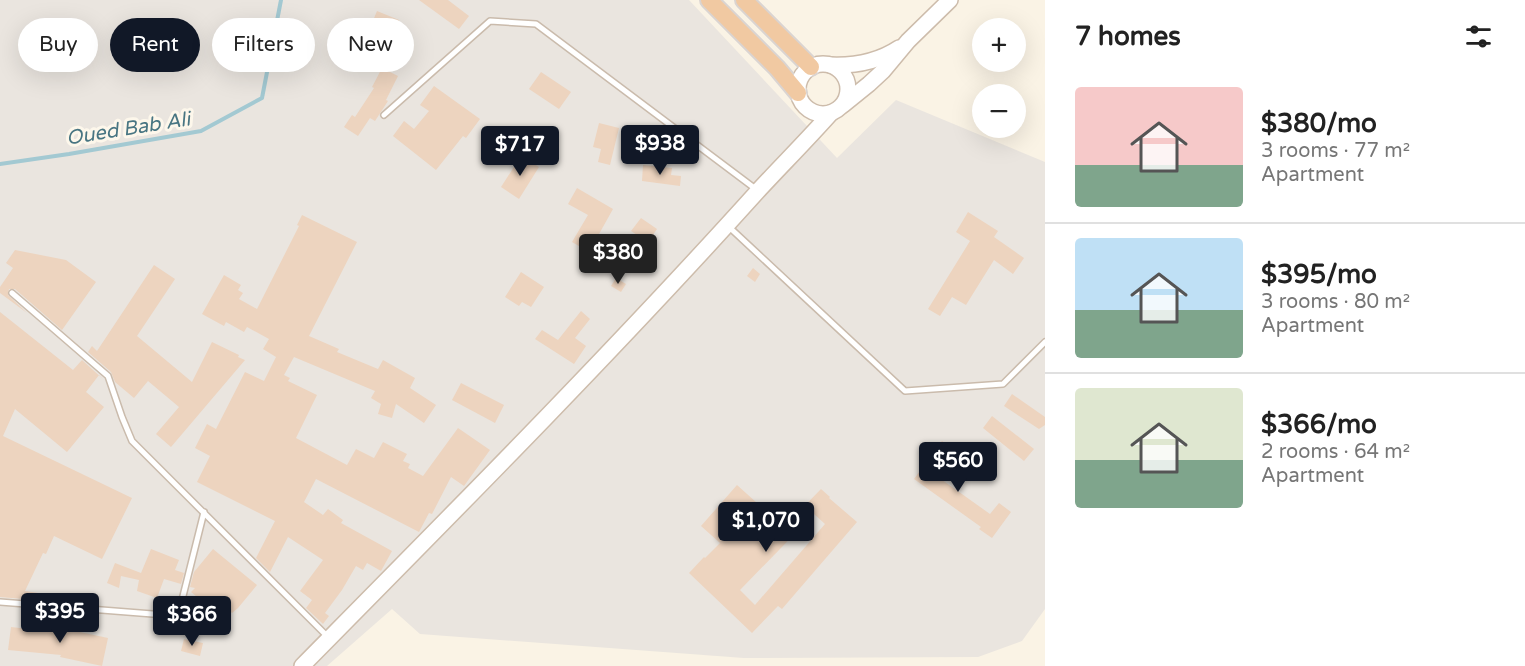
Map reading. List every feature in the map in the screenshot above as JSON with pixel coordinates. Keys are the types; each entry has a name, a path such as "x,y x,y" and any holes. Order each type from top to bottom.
{"highway":[{"path":"709,0 777,68 798,93"},
{"path":"744,0 811,66"}],"main road":[{"path":"908,41 895,51 869,61 811,66 799,80 799,98 806,108 818,114 836,110 883,71 908,41 950,0"},
{"path":"302,666 618,344 845,100 848,86 842,72 829,64"},
{"path":"797,152 806,130 806,108"}],"lane":[{"path":"384,115 490,21 537,24 759,191"},
{"path":"728,226 904,391 1003,384 1045,342"},
{"path":"12,293 108,376 132,441 329,639"},
{"path":"0,602 178,616 204,512"}],"shaded area":[{"path":"0,0 689,0 837,158 896,100 972,132 972,138 987,138 1045,162 1045,609 1022,641 978,657 744,658 420,634 392,609 327,666 0,666"}],"building":[{"path":"419,0 448,0 469,16 459,29"},
{"path":"377,11 394,18 374,18"},
{"path":"380,72 390,72 398,76 386,100 388,101 375,121 370,118 358,136 344,127 352,115 355,117 374,88 372,87"},
{"path":"541,72 571,92 559,109 529,89"},
{"path":"434,86 480,119 466,138 463,136 436,170 393,136 404,121 414,129 429,111 420,105"},
{"path":"599,123 619,128 610,165 598,162 601,149 593,147"},
{"path":"521,156 539,167 519,199 501,187"},
{"path":"643,165 672,168 671,175 681,176 680,186 642,181"},
{"path":"577,188 613,209 589,252 572,242 588,215 568,204"},
{"path":"968,212 998,231 994,237 1024,258 1013,274 994,260 966,305 952,297 940,316 928,309 970,241 956,232"},
{"path":"302,215 357,242 309,336 339,349 337,352 378,369 383,360 415,378 410,388 436,405 424,423 396,404 392,418 378,414 381,404 371,398 375,391 294,357 284,375 290,378 288,381 317,395 296,438 347,465 356,449 374,458 383,442 407,454 403,461 410,464 408,468 423,476 458,428 490,450 464,486 451,477 432,514 429,513 419,532 316,479 304,502 323,515 328,509 343,520 341,523 392,551 381,571 367,563 363,570 356,566 325,613 329,616 323,624 306,608 312,600 300,591 323,560 288,537 270,572 256,558 275,521 197,482 210,456 195,448 207,424 216,429 245,372 264,381 276,357 263,349 269,339 247,327 244,332 226,322 224,326 202,314 224,275 241,285 238,290 243,293 239,299 257,309 299,226 297,225"},
{"path":"641,218 657,229 648,242 631,231"},
{"path":"15,250 66,260 96,282 62,330 15,289 9,289 8,295 27,313 0,293 0,287 13,268 6,263"},
{"path":"154,265 175,279 137,336 192,382 212,342 245,360 171,447 156,434 179,407 148,381 134,398 115,382 111,372 88,352 92,346 97,351"},
{"path":"753,268 760,274 755,282 747,276"},
{"path":"521,272 544,287 531,307 522,302 519,306 505,297"},
{"path":"616,278 626,284 621,292 611,286"},
{"path":"581,311 590,319 575,338 586,346 574,364 535,339 542,330 558,340"},
{"path":"0,312 73,370 82,360 99,375 86,392 104,407 67,452 15,409 3,436 132,498 102,559 54,536 46,554 43,553 25,591 38,593 36,600 0,597"},
{"path":"461,383 504,405 495,423 452,400"},
{"path":"1012,394 1045,417 1045,425 1039,429 1004,406"},
{"path":"992,416 1034,449 1024,461 983,428"},
{"path":"942,441 957,452 938,477 990,514 999,503 1011,512 992,538 979,529 981,527 914,479"},
{"path":"737,485 784,527 821,489 857,522 782,609 778,606 752,633 689,573 720,543 701,526","holes":["814,514 825,524 755,605 740,590"]},
{"path":"151,549 179,560 175,570 184,573 181,584 164,579 157,598 137,591 139,580 121,576 119,588 107,583 115,563 141,573"},
{"path":"213,549 257,585 232,613 215,597 208,606 191,592 195,588 190,587 194,572"},
{"path":"11,627 65,633 66,629 108,638 102,666 60,657 61,655 8,650"},
{"path":"184,639 203,643 200,656 181,651"}],"waterway":[{"name":"Oued Bab Ali","path":"0,164 201,131 262,98 281,0"}]}
